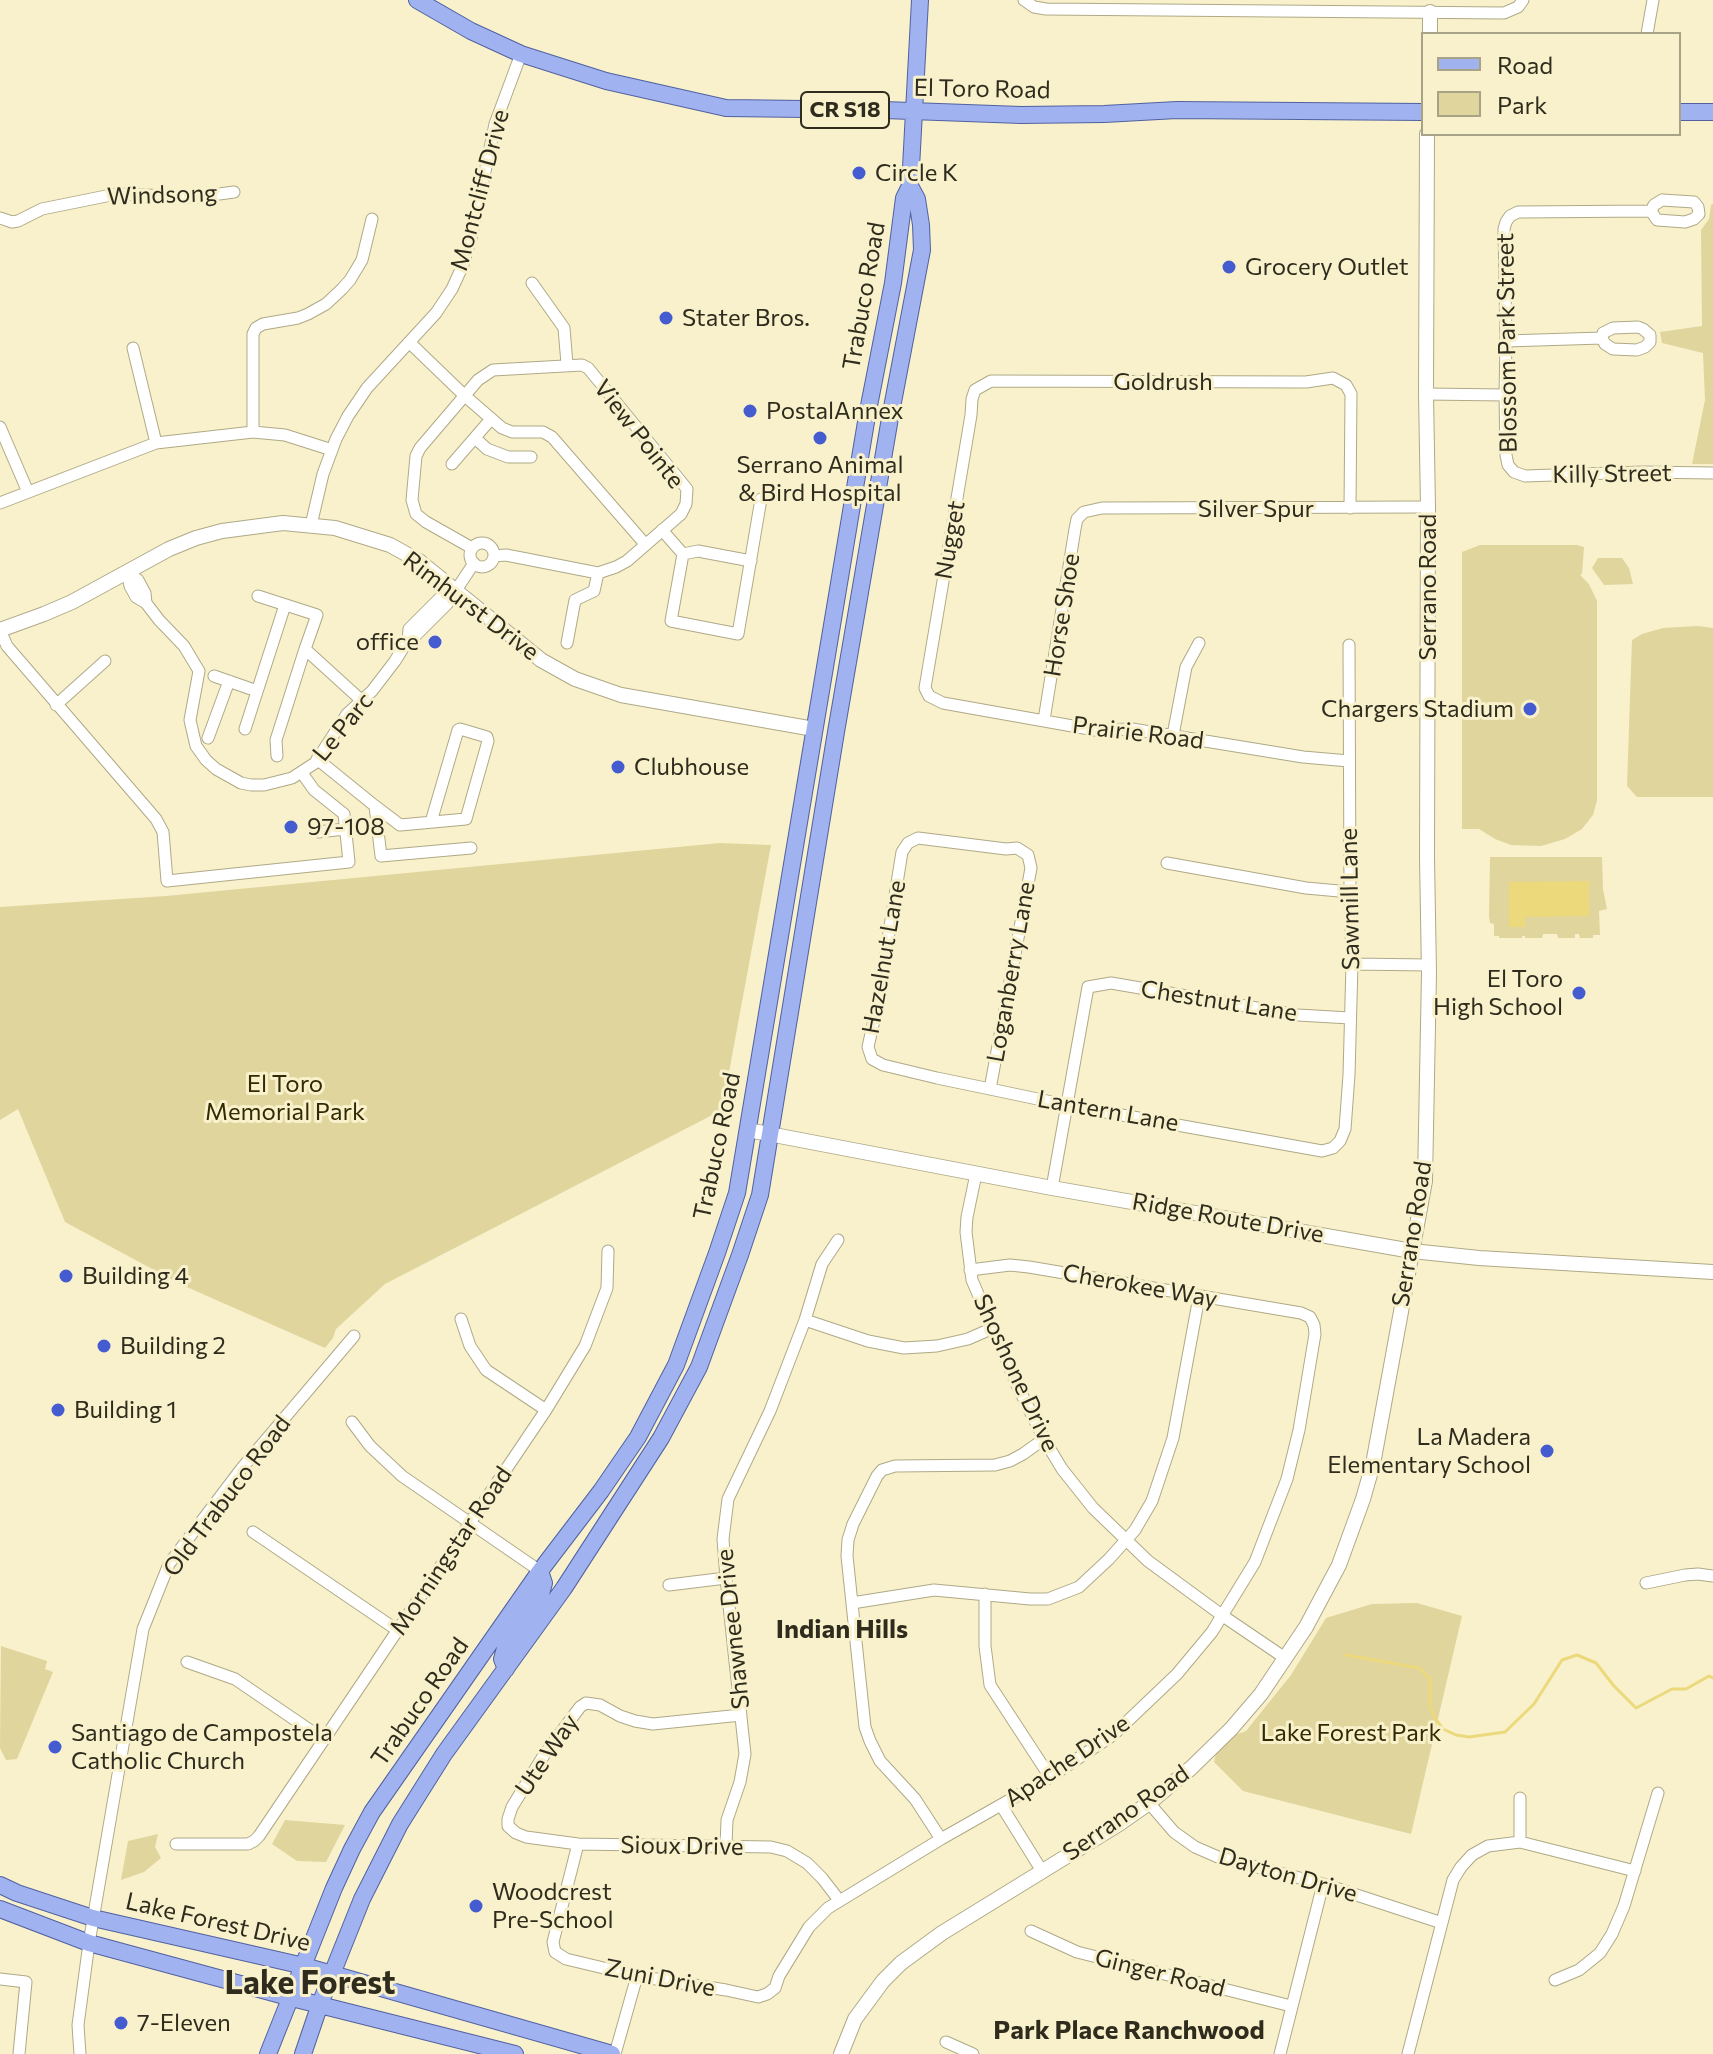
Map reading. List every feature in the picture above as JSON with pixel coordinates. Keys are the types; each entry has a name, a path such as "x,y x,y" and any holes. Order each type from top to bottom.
{"main road":[{"name":"El Toro Road","path":"417,0 471,31 521,54 606,81 726,108 1021,115 1177,110 1421,112"},
{"name":"Trabuco Road","path":"268,2054 334,1888 372,1812 540,1571 638,1437 676,1365 737,1193 867,416 893,283 904,198 910,186 920,0"},
{"path":"1681,112 1713,112"},
{"name":"Trabuco Road","path":"303,2054 362,1899 400,1824 444,1754 564,1588 611,1517 661,1438 699,1367 760,1195 847,668 922,250 917,199 910,186"},
{"path":"867,416 876,421 879,428 864,515 871,529"},
{"path":"821,825 812,813 820,753 814,729 826,718 838,678 847,668"},
{"path":"782,920 788,932 783,987 792,1003"},
{"path":"506,1669 502,1659 505,1648 541,1594 544,1583 540,1571"},
{"name":"Lake Forest Drive","path":"0,1885 93,1918 304,1966 614,2054"},
{"path":"0,1909 89,1943 515,2054"}],"street":[{"path":"1025,1 1034,7 1046,9 1504,13 1518,7 1523,0"},
{"path":"1647,32 1653,0"},
{"path":"1430,12 1430,32"},
{"name":"Montcliff Drive","path":"311,525 320,483 348,416 367,388 436,313 463,265 495,124 521,54"},
{"name":"Serrano Road","path":"841,2054 855,2019 883,1981 901,1963 942,1933 1149,1803 1231,1729 1261,1694 1306,1627 1332,1579 1363,1499 1373,1464 1425,1181 1429,965 1427,136"},
{"name":"Windsong","path":"0,218 18,221 42,209 116,194 197,197 234,192"},
{"name":"Blossom Park Street","path":"1512,470 1506,455 1506,222 1518,212 1651,211"},
{"path":"253,432 253,334 256,328 298,318 334,298 362,260 372,219"},
{"path":"532,283 564,328 567,364"},
{"path":"1506,341 1602,338"},
{"path":"409,342 507,431 543,432 552,437 645,544"},
{"path":"133,348 156,443"},
{"name":"View Pointe","path":"472,548 420,519 413,508 416,456 478,380 493,370 567,364 588,368 687,489 686,504 681,514 662,530"},
{"name":"Goldrush","path":"981,387 991,381 1306,382 1333,378 1346,385 1351,394 1350,508"},
{"name":"Nugget","path":"929,696 925,679 972,399 975,390 981,387"},
{"path":"1426,394 1505,395"},
{"path":"452,464 491,419"},
{"path":"0,427 28,492"},
{"path":"0,503 156,443 253,432 285,435 332,450"},
{"path":"475,438 487,449 508,457 531,457"},
{"name":"Killy Street","path":"1512,470 1525,476 1713,473"},
{"path":"683,554 671,621 738,634 761,499"},
{"name":"Silver Spur","path":"1084,512 1102,508 1428,507"},
{"name":"Horse Shoe","path":"1044,720 1075,529 1077,519 1084,512"},
{"name":"Rimhurst Drive","path":"0,630 58,608 169,549 222,531 283,523 311,525 335,528 390,545 419,561 541,660 575,679 621,695 814,729"},
{"path":"494,556 506,555 598,573 627,561 662,530 683,554"},
{"path":"483,542 492,548 494,556 491,563 481,567 470,556 472,548 483,542"},
{"path":"683,554 698,551 751,561"},
{"name":"Le Parc","path":"127,572 138,580 146,603 184,646 199,671 190,720 196,746 206,760 228,777 251,785 292,778 317,759 347,714 383,677 408,640 416,635 436,609 447,604 474,563"},
{"path":"567,643 575,600 594,591 598,573"},
{"path":"258,596 317,615 276,740 277,756"},
{"path":"245,729 285,605"},
{"path":"0,630 7,646 156,819 163,832 167,881 349,862 344,814 314,790 302,773"},
{"path":"1173,735 1186,667 1199,643"},
{"name":"Sawmill Lane","path":"1333,1148 1345,1129 1349,1075 1352,964 1349,645"},
{"path":"305,649 361,700"},
{"path":"56,705 105,661"},
{"path":"214,676 257,691"},
{"path":"208,738 229,681"},
{"name":"Prairie Road","path":"929,696 943,703 1095,730 1132,729 1303,757 1349,761"},
{"path":"317,759 400,825 466,819 487,737 458,730 431,822"},
{"path":"375,806 381,856 471,848"},
{"path":"318,832 345,829"},
{"name":"Hazelnut Lane","path":"883,1065 872,1059 868,1047 902,852 908,843 918,838 1017,848 1028,855"},
{"name":"Loganberry Lane","path":"990,1089 1031,868 1028,855"},
{"path":"1167,863 1306,888 1350,892"},
{"path":"1352,964 1429,965"},
{"name":"Chestnut Lane","path":"1066,1105 1088,987 1111,983 1298,1015 1350,1018"},
{"name":"Lantern Lane","path":"883,1065 1066,1105 1322,1151 1333,1148"},
{"path":"1052,1188 1066,1105"},
{"name":"Ridge Route Drive","path":"748,1130 1052,1188 1412,1251 1713,1272"},
{"name":"Shoshone Drive","path":"976,1174 966,1232 976,1292 1017,1385 1062,1469 1093,1508 1148,1561 1285,1658"},
{"name":"Shawnee Drive","path":"726,1846 727,1820 744,1769 745,1754 723,1539 728,1499 770,1411 805,1320 822,1264 838,1240"},
{"name":"Morningstar Road","path":"176,1844 248,1844 259,1836 546,1410 585,1346 607,1288 608,1251"},
{"name":"Cherokee Way","path":"970,1270 1010,1265 1029,1267 1310,1317"},
{"path":"852,1603 934,1590 1048,1599 1079,1587 1126,1541 1149,1507 1173,1438 1199,1297"},
{"name":"Apache Drive","path":"767,1994 775,1988 809,1927 828,1908 1050,1777 1113,1735 1177,1674 1212,1632 1255,1562 1287,1479 1299,1430 1315,1334 1310,1317"},
{"path":"461,1319 470,1346 486,1370 546,1410"},
{"path":"805,1320 868,1341 904,1348 937,1346 968,1339 993,1328"},
{"name":"Old Trabuco Road","path":"80,2054 78,2025 89,1943 143,1629 169,1564 242,1468 354,1336"},
{"path":"352,1422 370,1446 402,1476 540,1571"},
{"path":"941,1839 915,1799 880,1761 865,1727 847,1556 848,1540 853,1524 882,1470 895,1466 995,1465 1010,1461 1044,1439"},
{"path":"253,1532 397,1630"},
{"path":"1646,1583 1685,1575 1713,1576"},
{"path":"669,1585 726,1578"},
{"path":"985,1594 985,1646 990,1685 1050,1777"},
{"path":"187,1662 235,1679 323,1739"},
{"name":"Ute Way","path":"508,1826 512,1807 537,1766 586,1703 593,1702 620,1716 653,1724 741,1715"},
{"path":"1555,1980 1579,1970 1600,1953 1619,1921 1658,1793"},
{"path":"1520,1798 1520,1842"},
{"name":"Dayton Drive","path":"1149,1803 1174,1832 1195,1847 1218,1857 1323,1884 1442,1923"},
{"path":"1001,1805 1042,1871"},
{"name":"Sioux Drive","path":"508,1826 526,1837 578,1844 771,1847 794,1854 812,1867 839,1900"},
{"path":"1408,2054 1453,1880 1472,1855 1488,1846 1520,1842 1635,1871"},
{"name":"Zuni Drive","path":"578,1844 553,1942 555,1952 566,1959 637,1976 758,1997 767,1994"},
{"path":"1280,2054 1323,1884"},
{"name":"Ginger Road","path":"1031,1931 1077,1952 1291,2006"},
{"path":"614,2054 637,1976"},
{"path":"0,1979 26,1982 19,2054"},
{"path":"946,2042 973,2054"}],"green space":[{"path":"1713,204 1713,464 1692,464 1705,400 1703,353 1662,343 1660,332 1702,326 1701,230 1709,219"},
{"name":"Chargers Stadium","path":"1480,545 1584,547 1580,575 1589,584 1597,601 1597,800 1593,815 1582,829 1565,839 1541,846 1511,845 1479,829 1462,829 1462,552"},
{"path":"1598,558 1622,558 1629,568 1633,584 1604,585 1592,568"},
{"path":"1663,628 1713,628 1713,797 1637,797 1627,786 1632,640"},
{"name":"El Toro Memorial Park","path":"720,843 771,845 722,1110 385,1284 336,1329 325,1348 180,1284 65,1222 18,1109 0,1120 0,907 166,896"},
{"path":"1490,857 1602,857 1607,909 1599,911 1600,935 1593,935 1593,938 1580,938 1579,934 1575,934 1575,938 1558,938 1557,934 1543,934 1542,938 1494,936 1494,924 1490,923 1489,916"},
{"name":"Lake Forest Park","path":"1417,1603 1462,1616 1411,1834 1243,1791 1214,1762 1219,1741 1246,1731 1291,1675 1326,1618 1372,1604"},
{"path":"1,1646 47,1661 45,1669 53,1672 17,1759 6,1760 0,1748"},
{"path":"285,1820 345,1825 326,1862 297,1861 272,1844"},
{"path":"158,1834 155,1847 161,1858 144,1872 121,1880 128,1841"}],"shaded area":[{"path":"1589,881 1589,916 1525,917 1525,927 1509,927 1509,882"}],"waterway":[{"path":"1346,1655 1419,1668 1430,1679 1430,1707 1435,1718 1443,1729 1469,1737 1505,1732 1534,1704 1562,1660 1577,1655 1596,1663 1636,1708 1672,1689 1686,1689 1709,1676 1713,1678"}],"place":[{"name":"Circle K","path":"859,173"},
{"name":"Grocery Outlet","path":"1229,267"},
{"name":"Stater Bros.","path":"666,318"},
{"name":"PostalAnnex","path":"750,411"},
{"name":"Serrano Animal & Bird Hospital","path":"820,438"},
{"name":"office","path":"435,642"},
{"name":"Chargers Stadium","path":"1530,709"},
{"name":"Clubhouse","path":"618,767"},
{"name":"97-108","path":"291,827"},
{"name":"El Toro High School","path":"1579,993"},
{"name":"Building 4","path":"66,1276"},
{"name":"Building 2","path":"104,1346"},
{"name":"Building 1","path":"58,1410"},
{"name":"La Madera Elementary School","path":"1547,1451"},
{"name":"Santiago de Campostela Catholic Church","path":"55,1747"},
{"name":"Woodcrest Pre-School","path":"476,1906"},
{"name":"7-Eleven","path":"121,2023"}],"district":[{"name":"Indian Hills","path":"842,1629"},
{"name":"Lake Forest","path":"310,1983"},
{"name":"Park Place Ranchwood","path":"1129,2030"}]}
